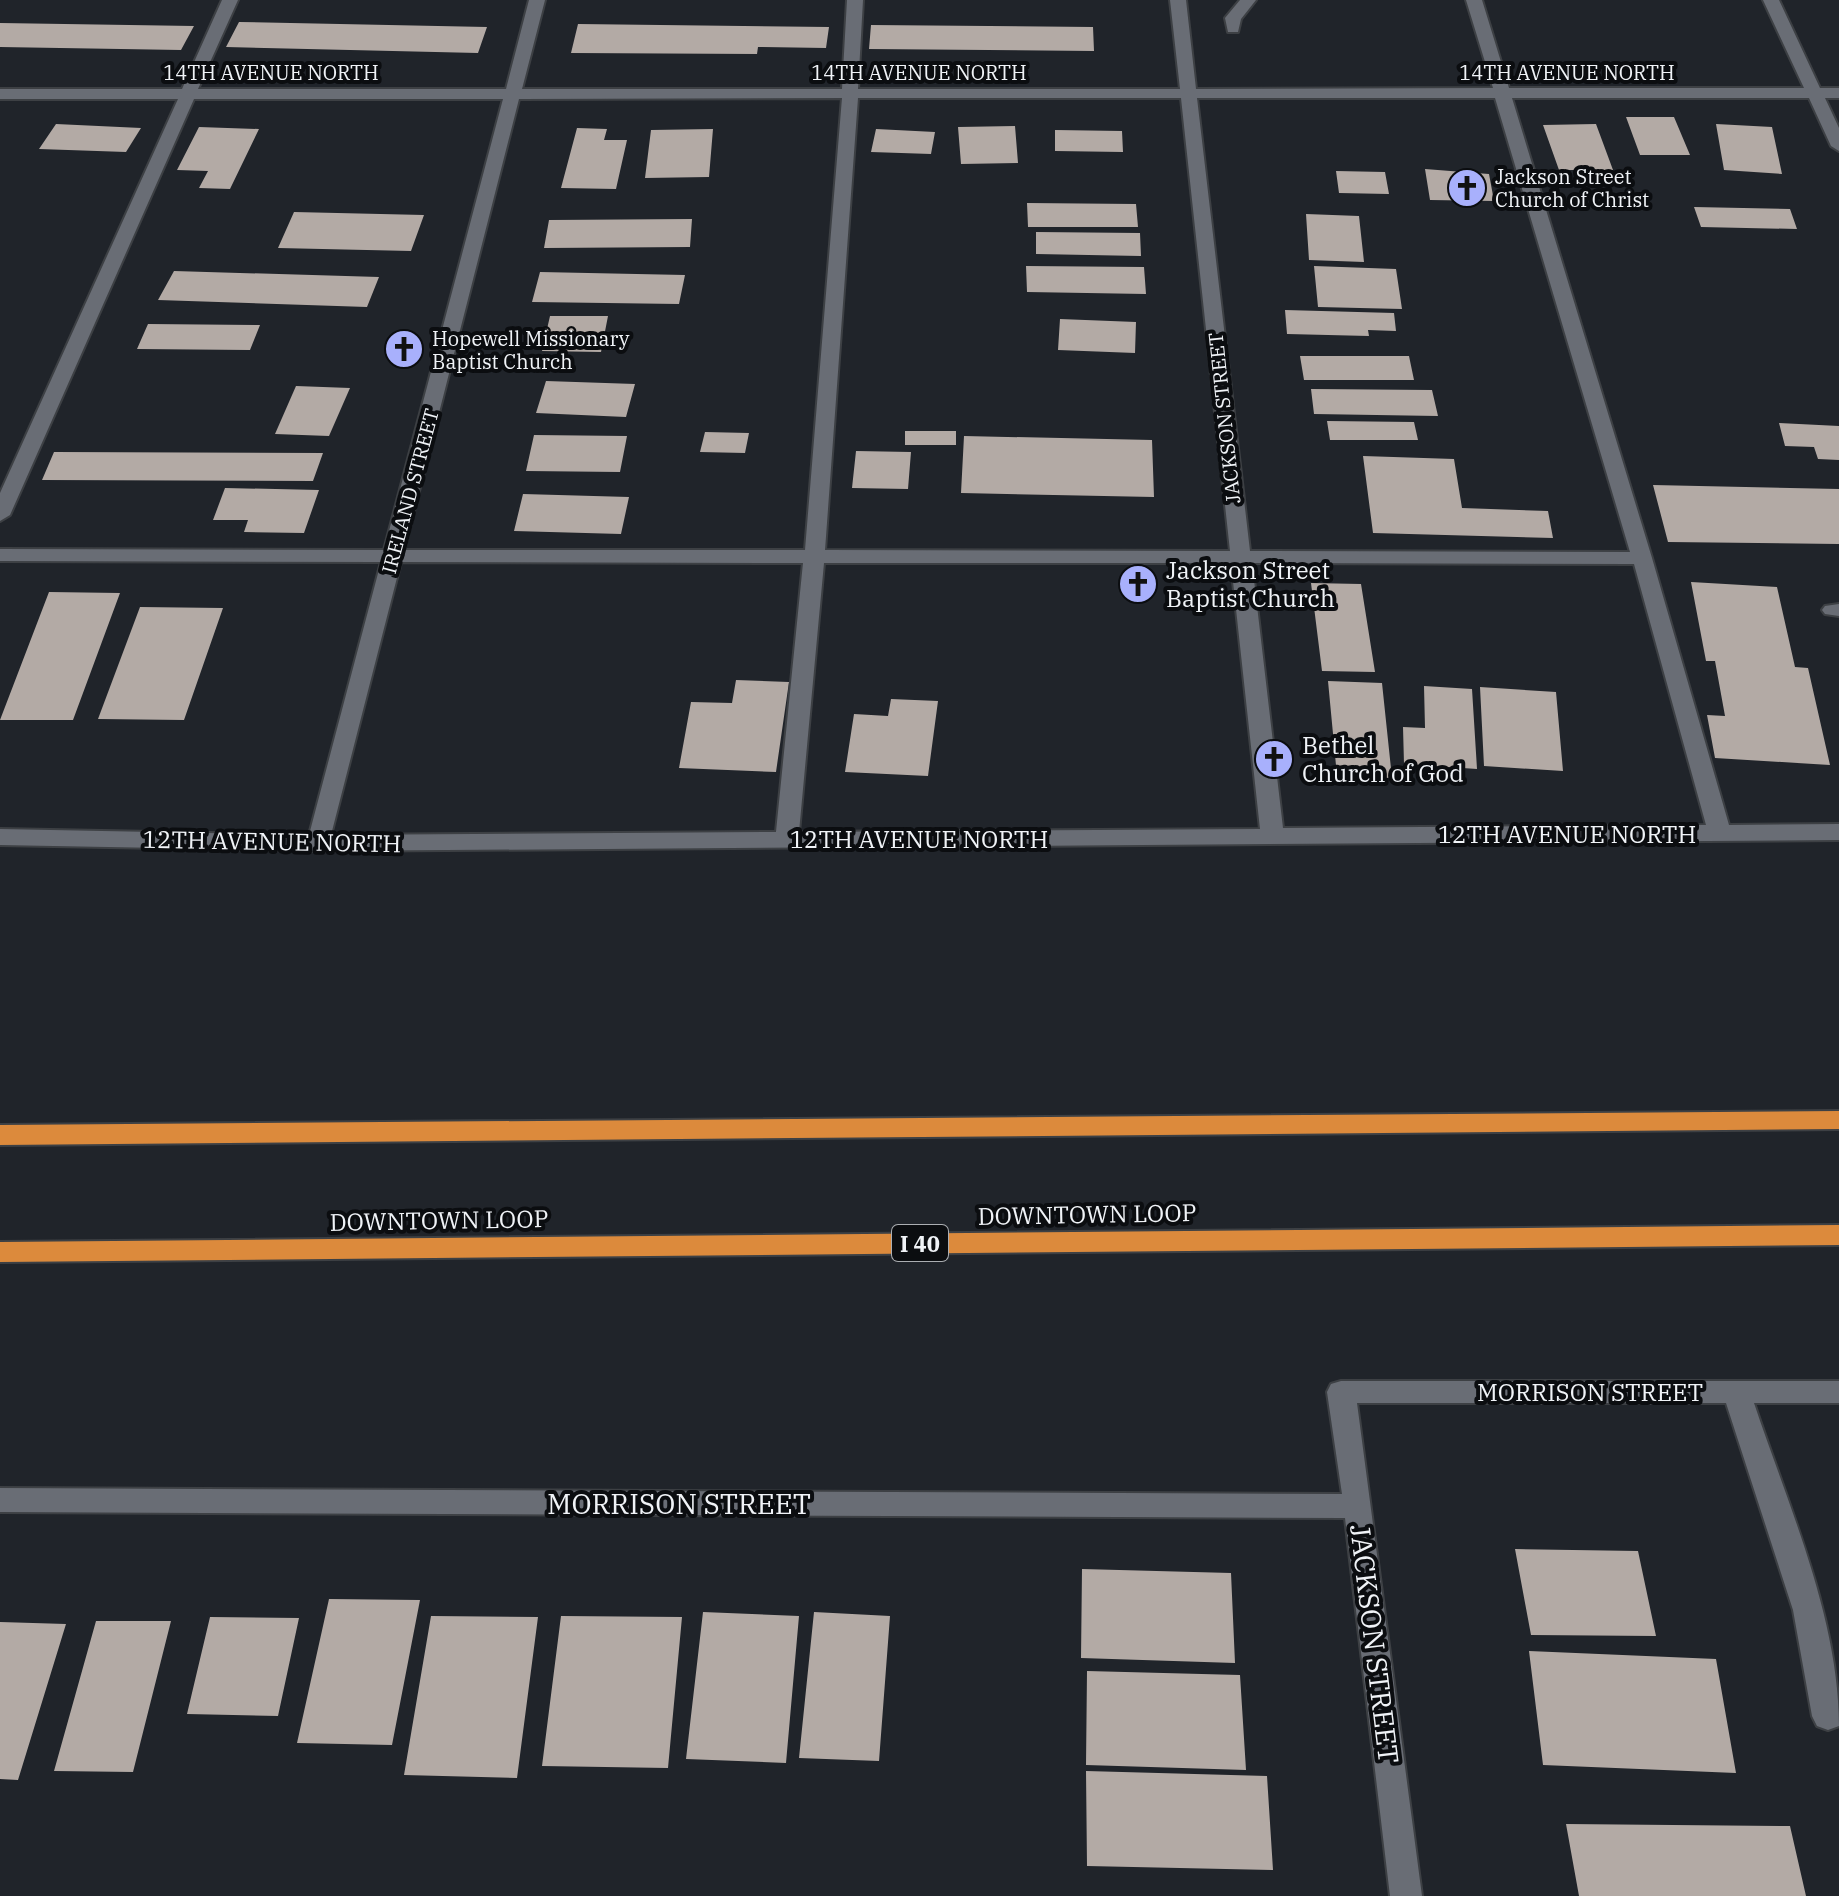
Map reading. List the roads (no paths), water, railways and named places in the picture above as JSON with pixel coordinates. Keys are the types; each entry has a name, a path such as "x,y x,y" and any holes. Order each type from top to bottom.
{"highway":[{"path":"0,1135 1839,1120"},
{"name":"DOWNTOWN LOOP","path":"0,1252 1839,1235"}],"street":[{"path":"0,515 230,0"},
{"name":"IRELAND STREET","path":"318,843 537,0"},
{"path":"787,840 813,556 855,0"},
{"name":"JACKSON STREET","path":"1178,0 1272,836"},
{"path":"1233,29 1233,18 1248,0"},
{"path":"1474,0 1642,558 1720,833"},
{"path":"1771,0 1839,146"},
{"name":"14TH AVENUE NORTH","path":"0,94 1839,93"},
{"path":"0,555 1642,558"},
{"name":"12TH AVENUE NORTH","path":"0,837 318,843 1839,832"},
{"name":"JACKSON STREET","path":"1341,1392 1406,1896"},
{"name":"MORRISON STREET","path":"1341,1392 1839,1392"},
{"path":"1736,1392 1808,1610 1828,1716"},
{"name":"MORRISON STREET","path":"0,1500 1358,1506"}],"place":[{"name":"Jackson Street Church of Christ","path":"1467,188"},
{"name":"Hopewell Missionary Baptist Church","path":"404,349"},
{"name":"Jackson Street Baptist Church","path":"1138,584"},
{"name":"Bethel Church of God","path":"1274,759"}]}
